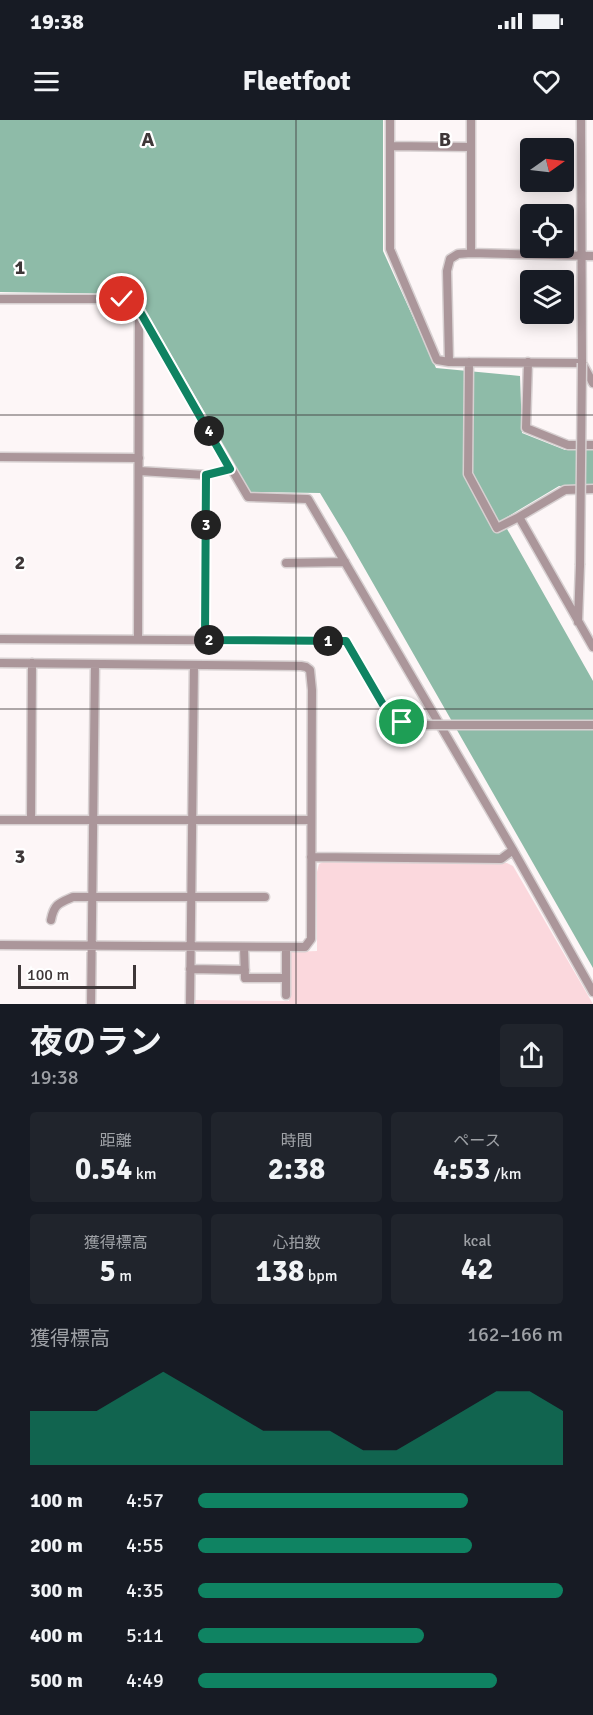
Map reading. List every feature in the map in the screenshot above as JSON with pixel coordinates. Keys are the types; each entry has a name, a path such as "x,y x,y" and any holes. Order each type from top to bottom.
{"street":[{"path":"390,120 390,249 437,360 582,363"},
{"path":"471,120 471,253"},
{"path":"578,622 582,363 580,120"},
{"path":"390,146 471,147"},
{"path":"449,362 447,271 450,259 458,254 471,253 593,256"},
{"path":"0,299 122,299 132,303 139,310 248,497 308,499 513,850 593,992"},
{"path":"138,639 139,310"},
{"path":"469,362 468,474 497,528 565,490 593,489"},
{"path":"528,362 526,428 568,445 593,445"},
{"path":"582,363 593,383"},
{"path":"0,457 139,458"},
{"path":"139,471 206,475 230,469"},
{"path":"205,640 206,475"},
{"path":"519,517 593,647"},
{"path":"286,562 345,562"},
{"path":"0,639 346,641 385,708 392,717 402,722 417,725 593,725"},
{"path":"0,663 301,666 310,670 312,690 311,939 305,947 0,945"},
{"path":"31,820 32,663"},
{"path":"91,1004 95,664"},
{"path":"190,1004 194,665"},
{"path":"0,820 310,820"},
{"path":"311,857 501,859 513,850"},
{"path":"51,920 54,909 61,902 73,897 265,897"},
{"path":"244,947 245,978 286,978"},
{"path":"286,947 286,995"},
{"path":"190,969 245,970"}],"shaded area":[{"path":"0,120 383,120 383,251 436,368 520,376 522,433 565,450 593,450 593,485 559,486 502,520 593,681 593,968 320,493 250,492 136,294 0,292"},
{"path":"323,862 507,863 513,866 593,1004 195,1004 195,1000 289,1001 290,952 317,951 317,872 319,864"}],"route":[{"path":"122,299 132,303 139,310 230,469 206,475 205,640 346,641 385,708 392,717 402,722"}]}
